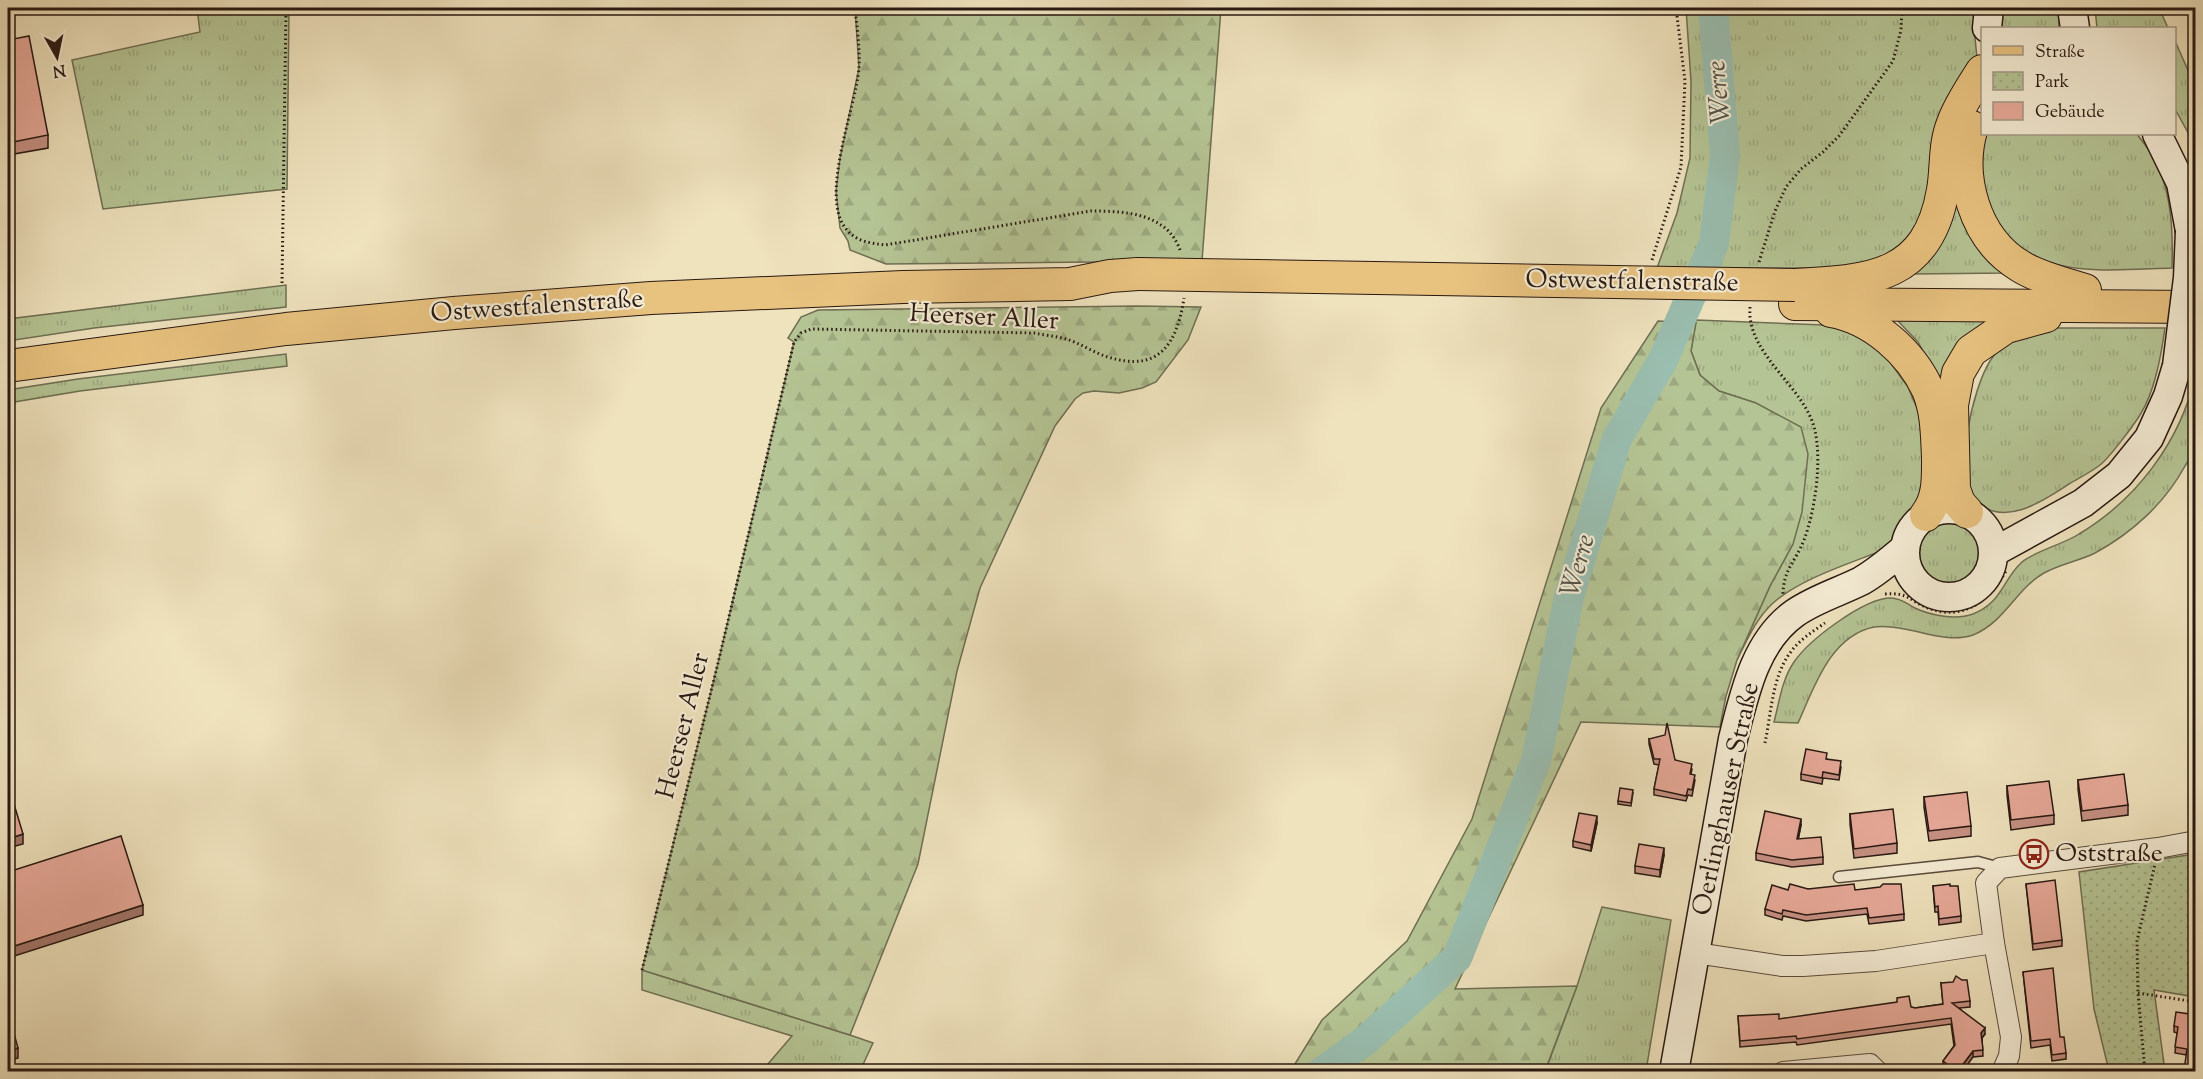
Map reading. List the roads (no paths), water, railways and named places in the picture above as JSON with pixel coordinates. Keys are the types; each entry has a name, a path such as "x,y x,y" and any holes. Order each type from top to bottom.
{"main road":[{"path":"1987,27 1989,8"},
{"path":"2072,8 2074,27"},
{"path":"1795,295 1888,272 1913,256 1929,237 1938,215 1947,142 1953,122 1981,74"},
{"path":"1981,106 1971,129 1966,152 1966,174 1972,203 1985,231 2020,267 2085,298"},
{"path":"1994,552 2083,503 2119,475 2149,438 2168,396 2177,366 2188,278 2190,231 2181,183 2157,135"},
{"name":"Ostwestfalenstraße","path":"8,366 286,329 375,320 651,298 903,287 1070,284 1110,276 1138,283 1795,295 2085,298 2196,292"},
{"path":"1795,295 1857,320 1898,346 1928,390 1937,437 1938,484 1933,506 1916,524 1905,548 1908,568 1913,578 1932,594 1944,597 1963,594 1979,585 1987,576 1994,552 1991,538 1959,503 1954,489 1952,405 1958,373 1971,351 2006,327 2085,298"},
{"name":"Ostwestfalenstraße","path":"2085,298 2196,307"},
{"path":"1926,515 1939,510 1953,509 1976,519 2038,526"},
{"name":"Oerlinghauser Straße","path":"1674,1071 1733,739 1746,688 1757,662 1771,638 1789,618 1825,596 1861,581 1905,548"},
{"name":"Oerlinghauser Straße","path":"1861,581 1913,578"}],"street":[{"path":"2002,1071 2009,1056 2011,1037 1986,883 2000,868 2196,841"},
{"path":"1696,953 1782,966 1803,966 1876,961 1994,943"},
{"path":"1784,1071 1822,1067 1845,1070 1870,1064 1878,1071"}],"lane":[{"path":"1839,877 1977,861 2000,868"}],"waterway":[{"name":"Werre","path":"1322,1072 1366,1040 1457,958 1536,761 1569,597 1617,439 1664,358 1714,243 1725,155 1713,8"}],"place":[{"name":"Oststraße","path":"2034,854"}]}
